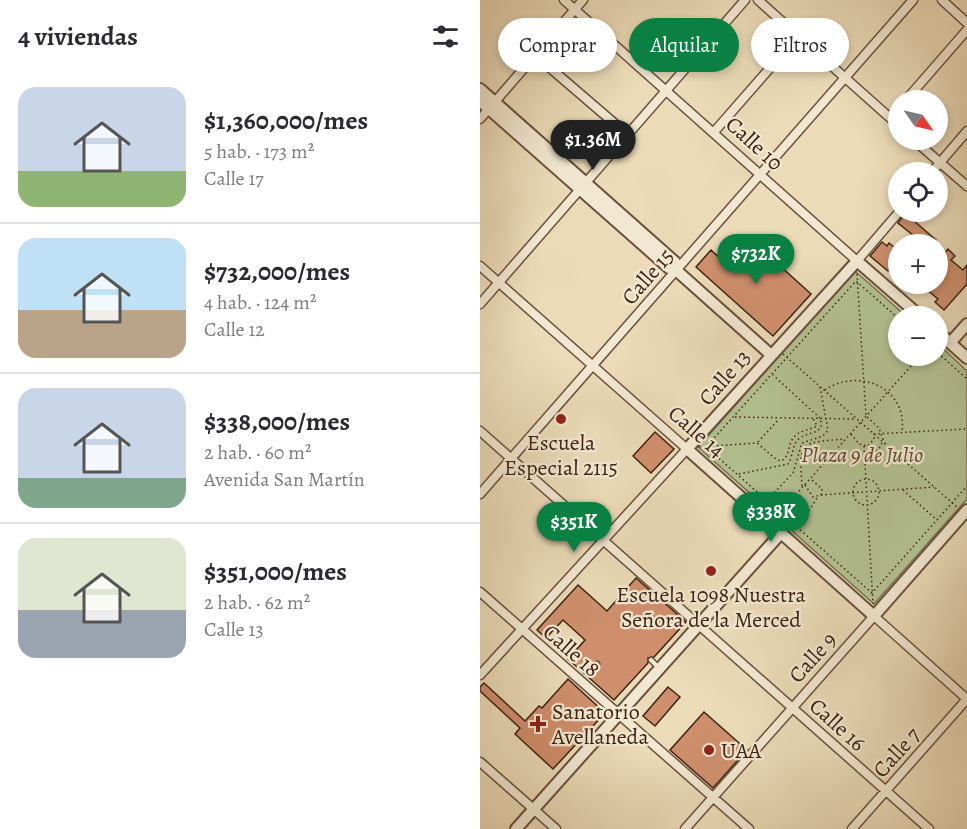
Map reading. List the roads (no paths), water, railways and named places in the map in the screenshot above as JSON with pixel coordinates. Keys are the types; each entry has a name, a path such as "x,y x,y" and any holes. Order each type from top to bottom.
{"street":[{"name":"Calle 10","path":"564,0 909,306"},
{"path":"567,18 583,0"},
{"path":"480,304 582,186 668,92 745,0"},
{"path":"758,0 778,18"},
{"name":"Calle 15","path":"480,494 913,0"},
{"path":"942,0 967,23"},
{"path":"915,90 967,30"},
{"path":"480,119 521,72"},
{"path":"556,72 628,135"},
{"path":"714,132 766,72"},
{"path":"839,72 888,115"},
{"path":"480,89 492,106 582,186 675,262 676,270 773,351"},
{"path":"480,100 492,106"},
{"path":"941,162 967,131"},
{"path":"925,150 939,162"},
{"path":"948,170 967,186"},
{"name":"Calle 13","path":"480,675 890,222"},
{"name":"Calle 14","path":"480,266 967,699"},
{"path":"967,324 950,343 967,358"},
{"name":"Calle 16","path":"480,431 929,829"},
{"name":"Calle 9","path":"685,829 964,517"},
{"path":"516,829 781,532"},
{"name":"Calle 18","path":"480,592 585,679 619,714 749,829"},
{"name":"Calle 7","path":"852,829 967,699"},
{"path":"480,762 556,829"}],"lane":[{"path":"651,660 660,668"}],"place":[{"name":"Escuela Especial 2115","path":"561,419"},
{"name":"Escuela 1098 Nuestra Señora de la Merced","path":"711,571"},
{"name":"Sanatorio Avellaneda","path":"538,724"},
{"name":"UAA","path":"709,750"}],"park label":[{"name":"Plaza 9 de Julio","path":"862,454"}]}
